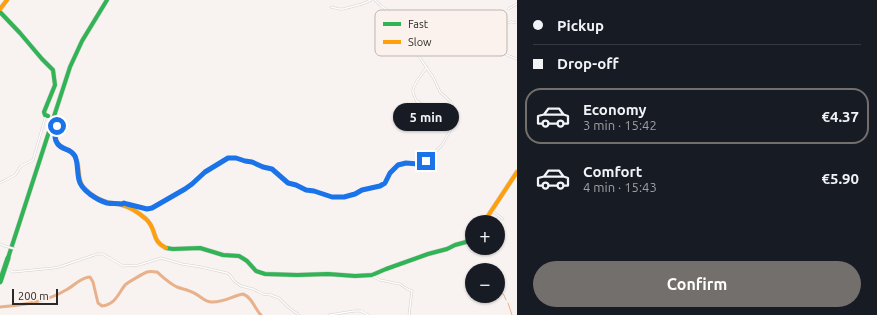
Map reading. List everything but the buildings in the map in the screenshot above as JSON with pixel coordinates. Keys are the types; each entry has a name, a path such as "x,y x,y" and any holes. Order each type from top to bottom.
{"main road":[{"path":"0,9 7,0"},
{"path":"0,282 6,257 68,63 83,32 104,0"},
{"path":"0,273 75,53 86,32 107,0"},
{"path":"0,12 53,70 55,85 49,101 44,109 47,116"},
{"path":"56,119 58,124 55,131 55,139 59,146 71,151 76,157 79,180 84,188 88,192 106,202 122,204 128,207 150,223 158,244 170,250 188,247 200,248 223,255 240,257 246,259 253,269 265,274 328,274 355,276 378,273 428,254 465,242"},
{"path":"490,215 517,172"}],"street":[{"path":"331,7 343,9 371,0"},
{"path":"375,0 387,10"},
{"path":"508,9 517,4"},
{"path":"507,23 517,23"},
{"path":"507,54 517,58"},
{"path":"122,204 124,203 147,209 152,208 185,189 205,172 228,158 236,158 252,162 272,169 288,183 328,196 344,197 383,184 390,173 398,165 406,163 418,164 426,161 442,145 458,116 454,112 451,102 440,92 433,77 419,56"},
{"path":"417,115 420,110 413,89 427,67"},
{"path":"416,100 431,113"},
{"path":"0,183 15,175 21,166 33,160 47,116"},
{"path":"492,211 498,215"},
{"path":"0,244 15,249"},
{"path":"1,264 10,271 17,271 43,270 59,267 97,254 103,254 123,266 139,264 161,258 227,273 234,282 241,286 279,298 299,315"},
{"path":"370,275 380,280 395,282 412,291 409,315"},
{"path":"329,315 361,311 368,315"}],"waterway":[{"path":"0,307 26,304 42,300 66,290 87,277 90,277 93,282 98,303 102,306 110,304 126,284 145,273 157,272 177,287 192,292 210,302 221,301 243,294 249,298 261,315"},
{"path":"508,303 512,315"}],"traffic: fast":[{"path":"8,258 70,67 82,41 107,0"},
{"path":"0,12 53,70 55,85 44,112 45,115 48,116"},
{"path":"166,248 200,248 223,255 239,256 247,261 256,271 265,274 328,274 355,276 372,275 428,254 465,242"},
{"path":"0,282 8,258"}],"traffic: slow":[{"path":"0,9 7,0"},
{"path":"56,119 58,124 55,134 57,143 70,151 76,158 81,184 84,188 99,199 110,203 119,204 138,212 150,223 158,242 166,248"},
{"path":"489,215 517,172"}],"route":[{"path":"57,126 55,131 55,139 57,144 71,151 76,157 79,180 81,185 88,192 106,202 124,203 147,209 152,208 175,195 226,158 232,157 272,169 288,183 309,191 314,191 332,197 344,197 362,190 380,186 385,183 390,173 398,165 406,163 416,165 426,161"}]}
